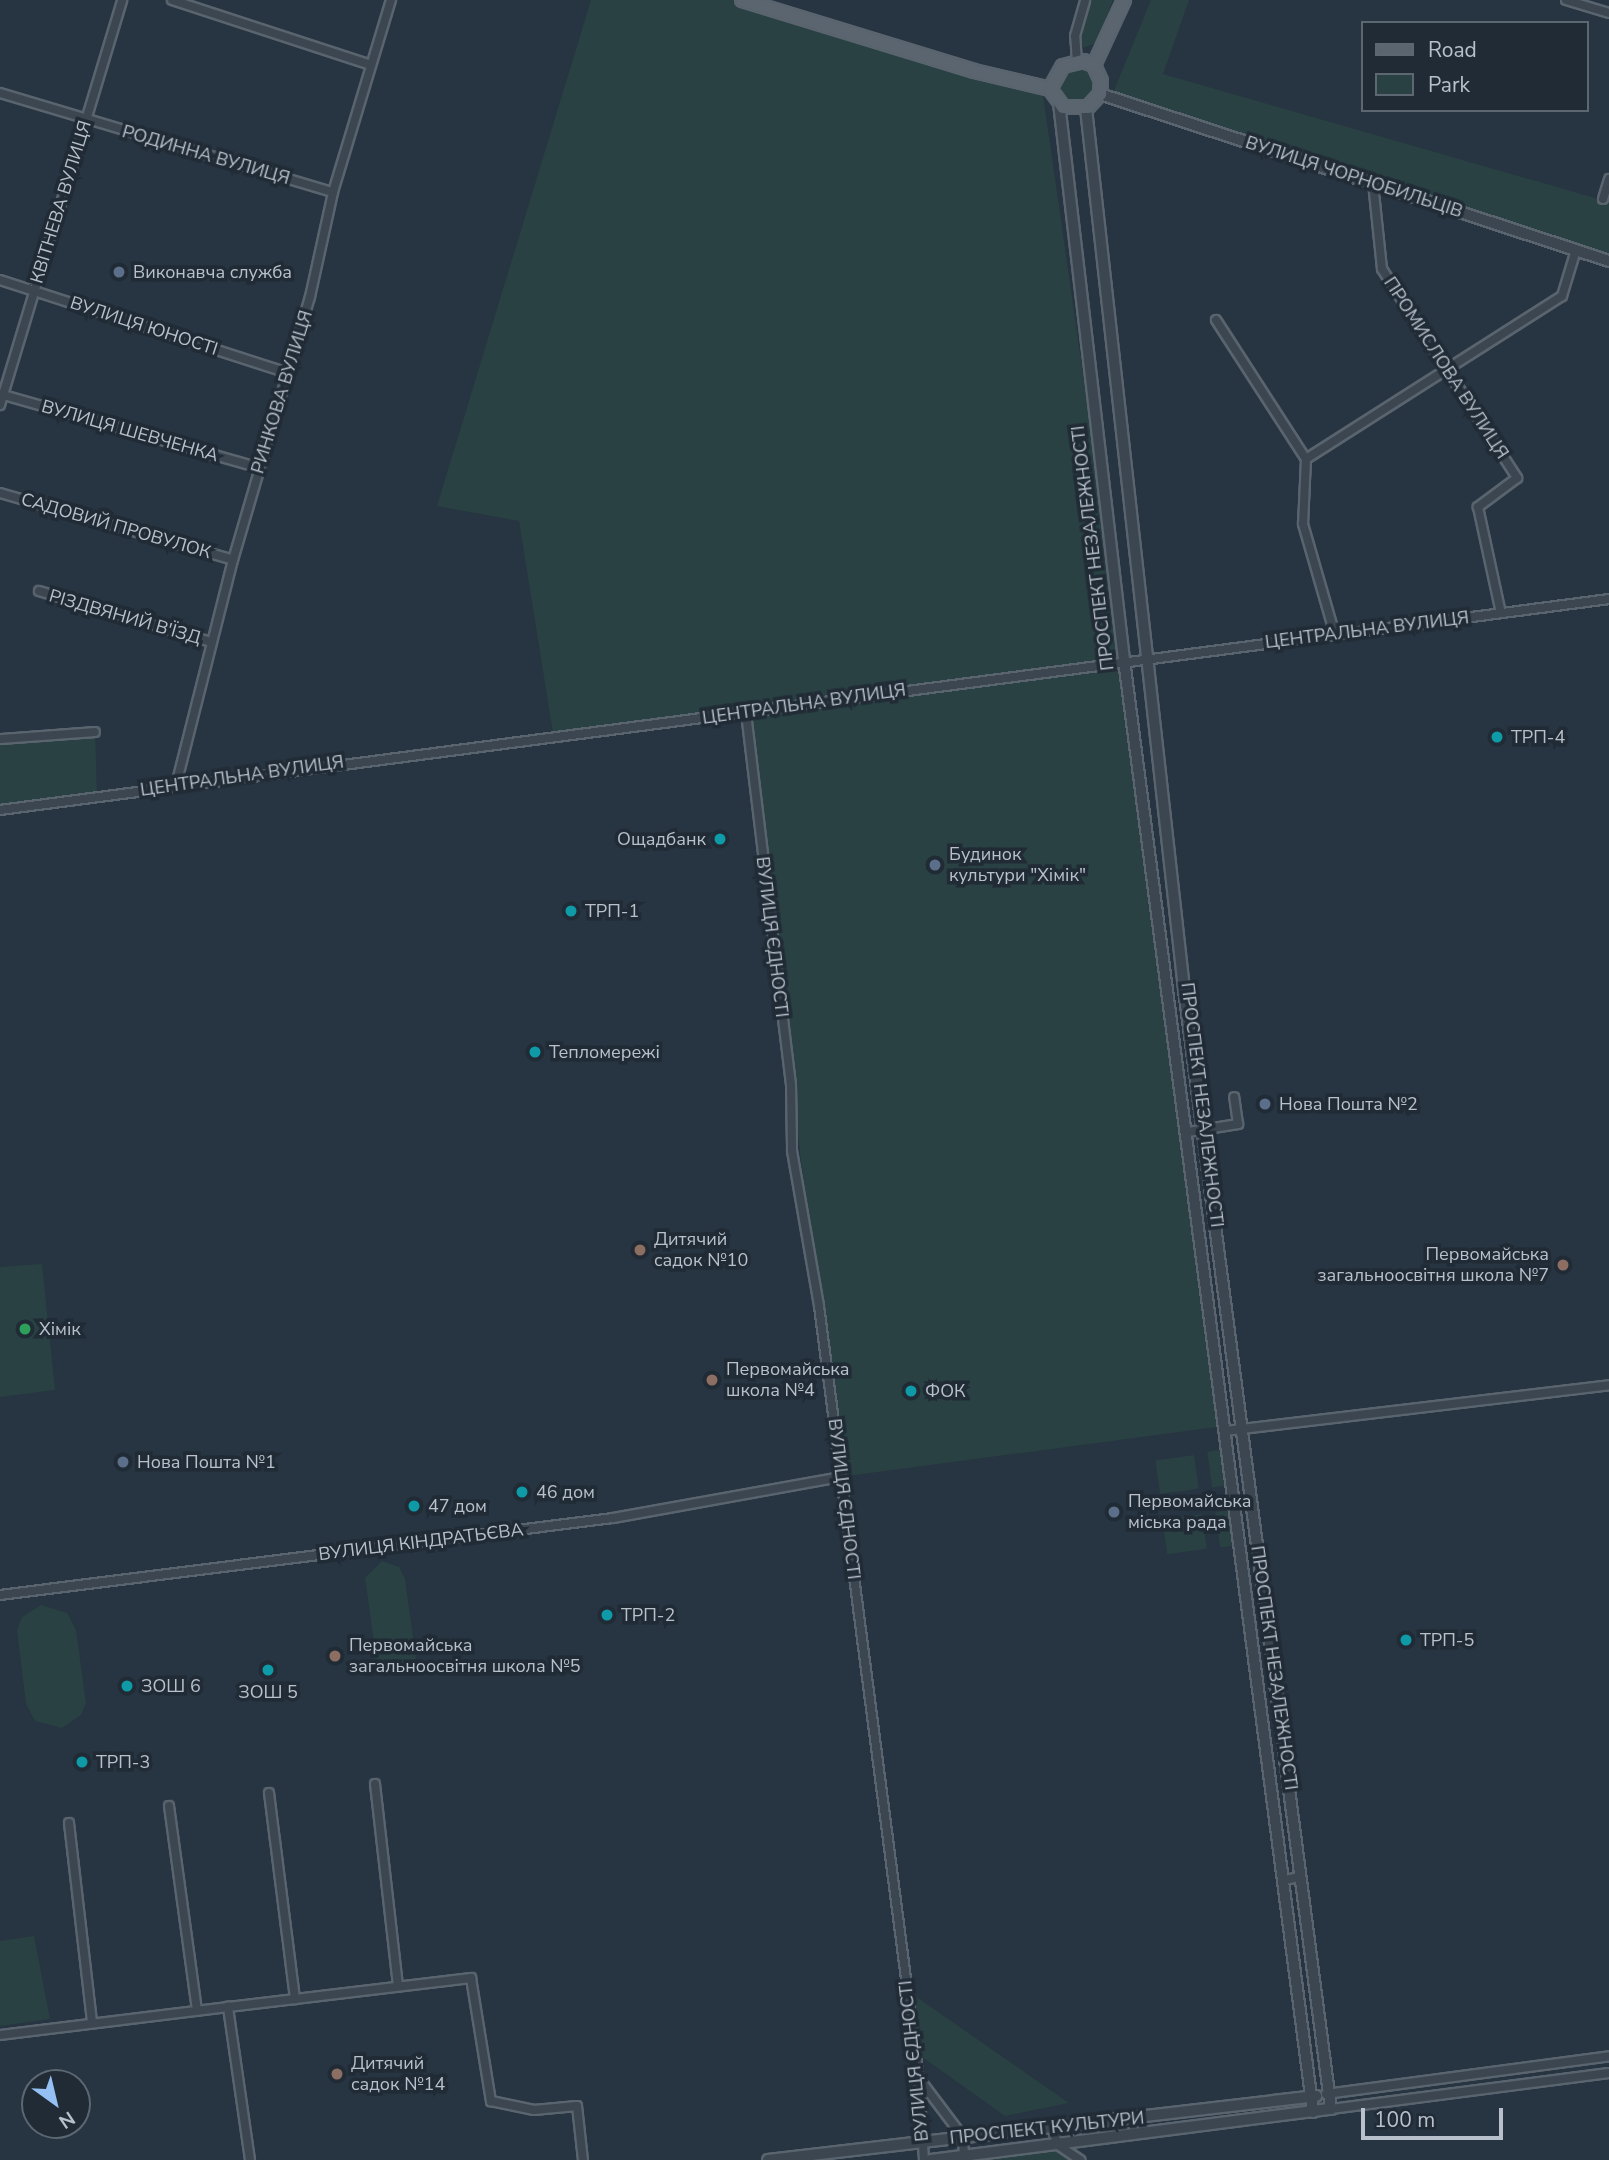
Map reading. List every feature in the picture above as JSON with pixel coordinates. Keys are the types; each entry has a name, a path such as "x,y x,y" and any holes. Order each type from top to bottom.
{"main road":[{"path":"741,0 974,71 1050,89 1059,103 1070,109 1086,108 1100,94 1101,82 1094,65 1124,0"},
{"path":"1050,89 1057,71 1077,62 1094,65"}],"street":[{"name":"КВІТНЕВА ВУЛИЦЯ","path":"0,405 122,0"},
{"path":"172,0 371,65"},
{"name":"РИНКОВА ВУЛИЦЯ","path":"176,785 233,560 310,297 332,192 391,0"},
{"path":"1077,62 1075,36 1086,0"},
{"path":"1566,0 1609,13"},
{"name":"РОДИННА ВУЛИЦЯ","path":"0,93 332,192"},
{"name":"ВУЛИЦЯ ЧОРНОБИЛЬЦІВ","path":"1100,94 1609,261"},
{"name":"ПРОСПЕКТ НЕЗАЛЕЖНОСТІ","path":"1059,103 1124,660 1188,1132 1314,2112"},
{"name":"ПРОСПЕКТ НЕЗАЛЕЖНОСТІ","path":"1086,108 1203,1129 1326,2094 1331,2109"},
{"path":"1603,200 1609,179"},
{"name":"ПРОМИСЛОВА ВУЛИЦЯ","path":"1373,183 1382,269 1517,478 1478,507 1501,613"},
{"path":"1306,459 1562,296 1576,250"},
{"name":"ВУЛИЦЯ ЮНОСТІ","path":"0,280 288,373"},
{"path":"1216,320 1306,459 1303,524 1335,635"},
{"name":"ВУЛИЦЯ ШЕВЧЕНКА","path":"2,394 259,468"},
{"name":"САДОВИЙ ПРОВУЛОК","path":"0,493 233,560"},
{"name":"РІЗДВЯНИЙ В'ЇЗД","path":"40,592 211,642"},
{"name":"ЦЕНТРАЛЬНА ВУЛИЦЯ","path":"0,810 746,713 1124,660 1609,599"},
{"name":"ВУЛИЦЯ ЄДНОСТІ","path":"746,713 791,1084 792,1151 818,1296 919,2079 924,2160"},
{"path":"0,739 95,732"},
{"path":"1188,1132 1238,1124 1234,1097"},
{"path":"1224,1428 1242,1429 1609,1385"},
{"name":"ВУЛИЦЯ КІНДРАТЬЄВА","path":"0,1595 613,1518 840,1477"},
{"path":"375,1784 398,1986"},
{"path":"269,1793 295,1998"},
{"path":"169,1806 197,2011"},
{"path":"69,1823 92,2023"},
{"path":"1285,1880 1299,1877"},
{"path":"0,2035 471,1978 491,2101 534,2110 577,2106 583,2160"},
{"path":"228,2007 250,2160"},
{"path":"1326,2094 1609,2056"},
{"path":"1331,2109 1609,2073"},
{"path":"919,2079 963,2137 964,2157"},
{"path":"1373,2087 1374,2105"},
{"name":"ПРОСПЕКТ КУЛЬТУРИ","path":"768,2160 1326,2094"},
{"name":"ПРОСПЕКТ КУЛЬТУРИ","path":"931,2160 1331,2109"},
{"path":"1052,2127 1058,2145 1080,2160"}],"green space":[{"path":"591,0 742,0 1042,88 1124,660 1224,1426 840,1477 746,714 553,733 519,521 437,506"},
{"path":"1085,0 1113,0 1097,43 1076,50"},
{"path":"1151,0 1189,0 1163,74 1609,202 1609,261 1111,98"},
{"path":"1073,62 1099,72 1095,102 1063,107 1054,78"},
{"path":"95,732 97,796 0,810 0,739"},
{"name":"Хімік","path":"42,1264 55,1390 0,1397 0,1267"},
{"path":"1227,1449 1232,1485 1212,1487 1207,1452"},
{"path":"1194,1455 1199,1489 1160,1494 1155,1460"},
{"path":"1236,1509 1241,1545 1220,1548 1215,1512"},
{"path":"1202,1514 1207,1549 1167,1554 1162,1520"},
{"path":"382,1561 399,1567 405,1579 416,1659 399,1675 381,1669 376,1657 365,1578"},
{"path":"41,1605 67,1613 76,1630 86,1703 81,1715 62,1728 35,1721 26,1704 17,1630 22,1617"},
{"path":"34,1936 50,2019 0,2026 0,1941"},
{"path":"908,1991 1069,2103 1005,2116 915,2052"},
{"path":"1058,2145 1080,2160 931,2160"}],"place":[{"name":"Виконавча служба","path":"119,272"},
{"name":"ТРП-4","path":"1497,737"},
{"name":"Ощадбанк","path":"720,839"},
{"name":"Будинок культури \"Хімік\"","path":"935,865"},
{"name":"ТРП-1","path":"571,911"},
{"name":"Тепломережі","path":"535,1052"},
{"name":"Нова Пошта №2","path":"1265,1104"},
{"name":"Дитячий садок №10","path":"640,1250"},
{"name":"Первомайська загальноосвітня школа №7","path":"1563,1265"},
{"name":"Хімік","path":"25,1329"},
{"name":"Первомайська школа №4","path":"712,1380"},
{"name":"ФОК","path":"911,1391"},
{"name":"Нова Пошта №1","path":"123,1462"},
{"name":"46 дом","path":"522,1492"},
{"name":"47 дом","path":"414,1506"},
{"name":"Первомайська мiська рада","path":"1114,1512"},
{"name":"ТРП-2","path":"607,1615"},
{"name":"ТРП-5","path":"1406,1640"},
{"name":"Первомайська загальноосвітня школа №5","path":"335,1656"},
{"name":"ЗОШ 5","path":"268,1670"},
{"name":"ЗОШ 6","path":"127,1686"},
{"name":"ТРП-3","path":"82,1762"},
{"name":"Дитячий садок №14","path":"337,2074"}]}
